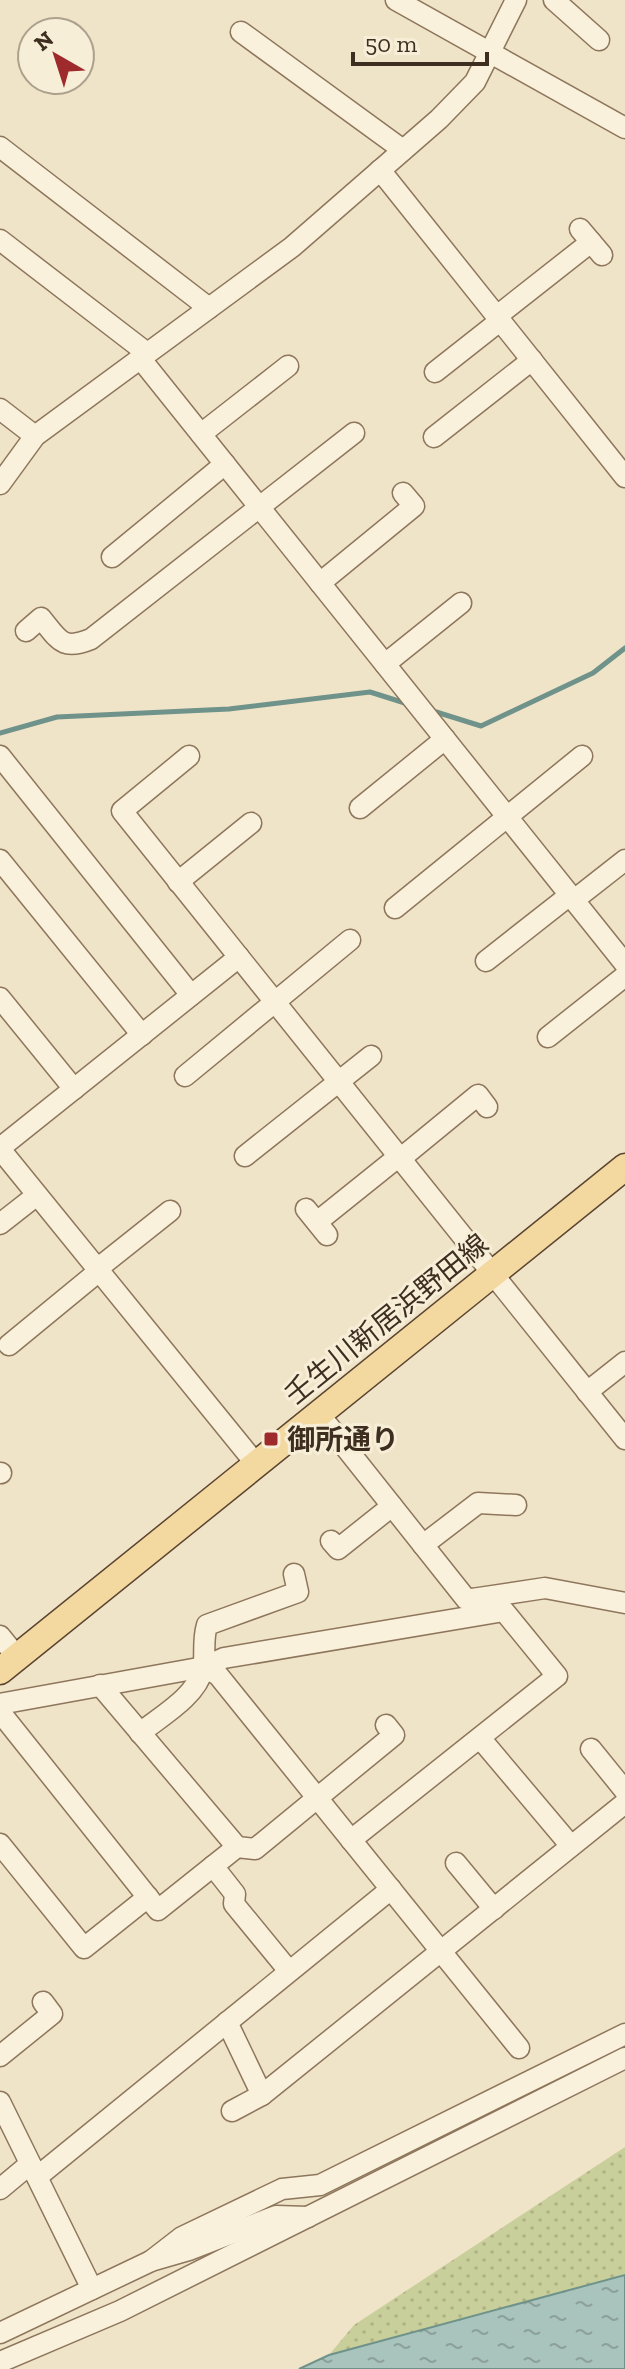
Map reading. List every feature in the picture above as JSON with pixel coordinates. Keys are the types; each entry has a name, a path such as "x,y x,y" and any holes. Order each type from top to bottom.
{"main road":[{"name":"壬生川新居浜野田線","path":"8,1664 625,1167"}],"street":[{"path":"397,0 625,128"},
{"path":"0,484 35,436 292,247 463,96 516,0"},
{"path":"554,0 599,40"},
{"path":"241,32 403,150"},
{"path":"0,147 209,308"},
{"path":"380,170 625,477"},
{"path":"0,240 144,356 201,434 625,964"},
{"path":"435,372 591,242"},
{"path":"434,437 532,360"},
{"path":"201,434 288,366"},
{"path":"0,409 35,436"},
{"path":"26,631 41,618 62,643 71,646 91,639 354,433"},
{"path":"112,557 225,464"},
{"path":"320,583 414,506 403,493"},
{"path":"385,664 461,603"},
{"path":"360,808 445,739"},
{"path":"0,756 191,995"},
{"path":"189,756 122,811 625,1439"},
{"path":"395,908 582,756"},
{"path":"178,882 251,823"},
{"path":"0,860 142,1035"},
{"path":"486,961 625,860"},
{"path":"185,1076 350,940"},
{"path":"239,957 74,1089 3,1140 37,1195 256,1464"},
{"path":"548,1037 625,976"},
{"path":"0,998 74,1089"},
{"path":"245,1156 371,1056"},
{"path":"317,1222 478,1095 487,1107"},
{"path":"0,1224 37,1195"},
{"path":"9,1345 170,1211"},
{"path":"587,1392 625,1362"},
{"path":"319,1414 466,1599 474,1606 504,1611 557,1676 351,1840"},
{"path":"423,1545 478,1503 516,1505"},
{"path":"331,1541 338,1549 392,1506"},
{"path":"140,1733 195,1687 204,1667 201,1643 207,1625 298,1592 294,1574"},
{"path":"0,1704 204,1667 224,1658 474,1606 545,1588 625,1603"},
{"path":"0,1636 8,1664"},
{"path":"204,1667 218,1675 519,2048"},
{"path":"100,1685 237,1847 255,1849 394,1735 386,1725"},
{"path":"0,1712 158,1910 237,1847"},
{"path":"480,1738 571,1846"},
{"path":"591,1749 625,1791"},
{"path":"232,2111 262,2095 625,1803"},
{"path":"0,1844 84,1948 148,1897"},
{"path":"456,1863 494,1909"},
{"path":"213,1866 235,1894 234,1904 289,1971"},
{"path":"0,2189 34,2170 227,2022 391,1889"},
{"path":"0,2056 52,2014 43,2002"},
{"path":"573,2059 625,2018"},
{"path":"227,2022 262,2095"},
{"path":"151,2261 182,2237 267,2196 282,2189 320,2185 625,2034"},
{"path":"0,2362 120,2311 625,2058"},
{"path":"0,2102 92,2289"},
{"path":"0,2333 151,2261 189,2250 276,2216 308,2217"}],"green space":[{"path":"625,2147 625,2275 329,2355 354,2325"}],"water":[{"path":"625,2275 625,2369 299,2369 329,2355"}],"waterway":[{"path":"433,711 481,726 593,673 625,648"},
{"path":"0,733 57,717 229,709 370,692 408,704"}],"place":[{"name":"御所通り","path":"271,1439"}]}
